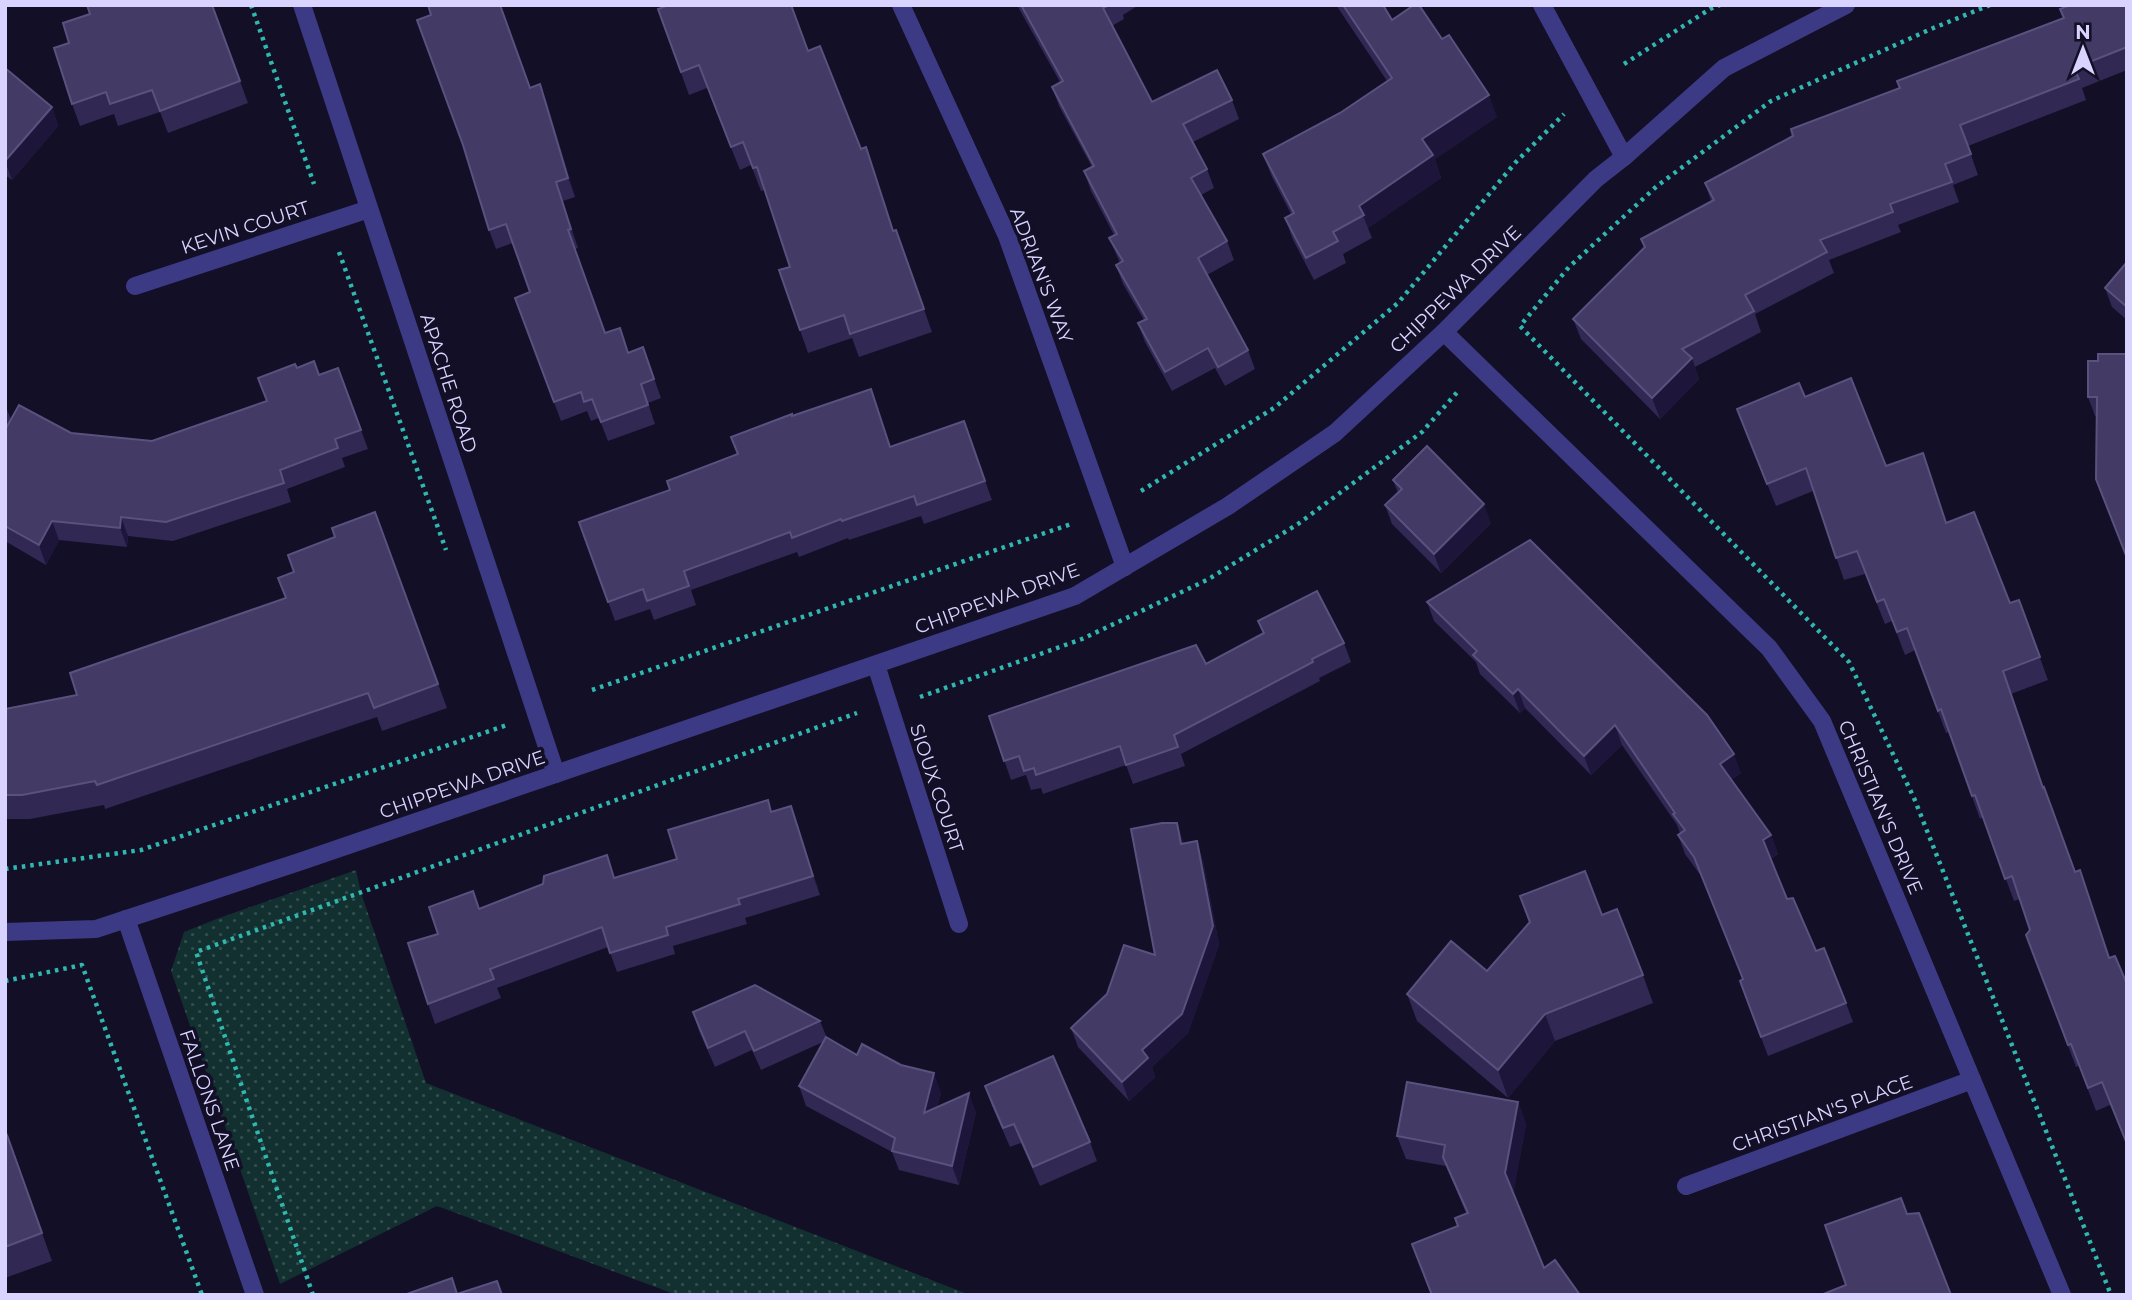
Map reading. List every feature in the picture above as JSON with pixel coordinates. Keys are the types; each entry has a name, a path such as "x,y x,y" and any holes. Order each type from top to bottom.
{"street":[{"name":"APACHE ROAD","path":"302,5 556,774"},
{"name":"ADRIAN'S WAY","path":"901,5 1007,236 1125,567"},
{"path":"1542,5 1624,158"},
{"name":"CHIPPEWA DRIVE","path":"5,932 96,929 1075,596 1228,506 1335,433 1444,332 1596,179 1624,158 1724,68 1846,5"},
{"name":"KEVIN COURT","path":"135,286 369,209"},
{"name":"CHRISTIAN'S DRIVE","path":"1444,332 1769,648 1822,721 2062,1295"},
{"name":"SIOUX COURT","path":"876,665 959,923"},
{"name":"FALLONS LANE","path":"126,919 255,1295"},
{"name":"CHRISTIAN'S PLACE","path":"1686,1186 1972,1080"}],"path":[{"path":"251,5 314,184"},
{"path":"1623,64 1720,5"},
{"path":"1990,5 1771,101 1657,186 1569,267 1520,326 1849,662 1914,798 2111,1295"},
{"path":"1141,491 1274,408 1398,303 1515,163 1564,114"},
{"path":"337,249 448,558"},
{"path":"920,697 1082,639 1207,580 1298,524 1422,432 1460,388"},
{"path":"592,690 1071,524"},
{"path":"5,869 141,850 508,725 504,712"},
{"path":"313,1295 196,952 857,713"},
{"path":"5,981 82,965 202,1295"}],"green space":[{"path":"356,870 361,893 426,1083 970,1295 677,1295 437,1206 280,1284 171,971 184,932"}],"building":[{"path":"87,5 212,5 240,81 160,111 152,90 110,104 106,92 72,104 54,48 69,43 63,23 90,14"},
{"path":"428,5 500,5 530,88 540,84 568,178 556,182 571,229 568,230 605,333 620,328 628,353 643,347 654,379 641,384 648,405 601,422 592,399 584,402 581,392 554,402 515,298 530,292 506,224 489,230 463,145 417,20 431,15"},
{"path":"669,5 791,5 808,51 820,46 861,149 866,147 893,231 896,230 924,309 850,334 844,315 800,330 779,270 790,267 757,167 753,168 743,142 731,147 699,65 681,72 658,9"},
{"path":"1021,5 1109,5 1103,8 1152,102 1217,70 1232,100 1183,124 1207,169 1191,178 1227,241 1198,258 1248,350 1218,367 1208,348 1165,372 1138,323 1147,319 1116,265 1123,261 1109,238 1117,234 1084,171 1094,166 1052,87 1063,81"},
{"path":"1343,5 1383,5 1392,20 1414,5 1419,5 1442,39 1449,35 1489,95 1422,139 1433,155 1359,206 1364,215 1333,232 1338,241 1306,258 1285,218 1294,213 1263,154 1340,113 1392,78"},
{"path":"2070,5 2127,5 2127,47 2074,68 2079,79 1960,125 1971,154 1945,164 1952,182 1890,204 1893,212 1820,240 1827,252 1745,295 1754,311 1682,349 1692,358 1652,398 1573,319 1645,247 1641,239 1714,200 1705,183 1793,136 1791,129 1900,88 1897,81 2064,18 2060,9"},
{"path":"5,68 52,107 5,161"},
{"path":"2127,262 2127,307 2105,288"},
{"path":"2098,354 2127,354 2127,558 2096,479 2097,397 2088,397 2088,361 2098,361"},
{"path":"314,361 319,375 338,368 361,430 335,439 338,448 280,470 284,483 166,522 121,517 120,528 52,521 39,545 5,526 5,430 19,405 71,433 152,441 267,401 258,378 295,364 297,368"},
{"path":"1851,378 1886,466 1923,453 1946,523 1974,512 2010,603 2019,600 2040,657 2003,671 2075,872 2080,870 2109,958 2115,956 2127,984 2127,1144 2102,1082 2088,1088 2071,1044 2068,1045 2026,935 2030,930 2012,876 2005,879 1975,795 1972,796 1941,709 1938,711 1907,628 1897,632 1884,599 1877,602 1857,551 1836,558 1806,468 1767,484 1737,409 1799,383 1805,397"},
{"path":"871,389 890,447 964,421 985,481 917,505 914,496 792,538 790,532 684,571 689,586 647,601 643,589 608,602 579,522 670,490 667,481 738,454 731,437"},
{"path":"1427,446 1484,504 1434,554 1385,505 1402,489 1393,480"},
{"path":"375,512 438,684 374,708 368,693 97,785 95,781 22,795 5,795 5,709 77,695 70,673 286,598 278,578 294,572 288,555 335,537 332,528"},
{"path":"1530,540 1707,715 1734,754 1720,764 1771,835 1763,840 1787,899 1793,898 1816,951 1824,948 1846,1003 1761,1037 1740,981 1743,979 1694,857 1678,835 1685,830 1615,725 1584,756 1518,689 1513,694 1473,655 1477,651 1427,602"},
{"path":"1317,591 1344,643 1174,735 1178,747 1126,765 1120,746 1036,775 1034,768 1024,771 1019,756 1004,761 989,716 1196,645 1206,664 1264,633 1258,621"},
{"path":"768,800 771,812 791,806 813,876 738,899 740,904 666,927 668,935 610,953 602,927 490,969 494,979 428,1004 408,943 438,934 429,907 473,891 479,909 543,884 544,876 607,855 614,878 677,859 668,830"},
{"path":"1177,823 1181,844 1197,841 1213,926 1182,1014 1142,1050 1148,1058 1122,1082 1071,1028 1107,994 1124,945 1155,955 1131,829"},
{"path":"1585,871 1602,915 1617,909 1643,975 1545,1014 1498,1070 1407,994 1451,941 1487,971 1530,922 1520,896"},
{"path":"755,985 820,1021 754,1051 745,1031 708,1048 693,1012"},
{"path":"826,1037 857,1055 862,1044 901,1065 934,1073 924,1113 969,1093 952,1166 892,1151 895,1138 799,1086"},
{"path":"1053,1056 1090,1142 1033,1167 1014,1124 1003,1128 985,1086"},
{"path":"1407,1082 1518,1102 1505,1173 1544,1268 1555,1260 1580,1295 1432,1295 1412,1244 1458,1226 1455,1218 1468,1213 1443,1157 1445,1145 1397,1136"},
{"path":"7,1135 42,1233 5,1247 5,1136"},
{"path":"1901,1198 1907,1214 1919,1213 1951,1295 1821,1295 1846,1285 1825,1225"},
{"path":"452,1278 457,1294 497,1281 502,1295 404,1295"}]}
